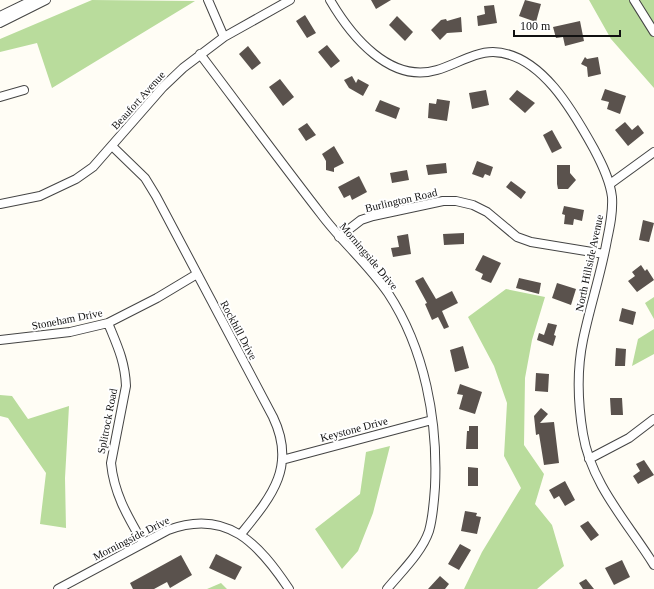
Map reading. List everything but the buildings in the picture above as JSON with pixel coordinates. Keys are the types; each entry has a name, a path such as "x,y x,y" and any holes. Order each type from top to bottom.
{"street":[{"path":"0,16 33,0"},
{"path":"0,23 46,0"},
{"path":"208,0 224,37"},
{"name":"Beaufort Avenue","path":"0,204 40,196 58,189 76,179 93,167 163,87 200,54 224,37 290,0"},
{"name":"North Hillside Avenue","path":"330,0 345,25 368,48 388,64 399,70 422,74 479,54 492,52 506,54 529,65 551,84 574,114 604,167 610,184 612,198 612,216 583,341 580,374 583,432 594,474 654,565"},
{"path":"634,0 654,32"},
{"name":"Morningside Drive","path":"200,54 339,237 368,268 388,293 400,313 422,370 431,406 436,462 434,507 429,532 418,550 387,589"},
{"path":"0,98 24,90"},
{"name":"Rockhill Drive","path":"112,146 145,178 276,424 281,440 282,460 278,481 271,496 241,534"},
{"path":"610,184 654,152"},
{"name":"Burlington Road","path":"339,237 361,220 373,216 443,201 456,201 474,205 487,212 517,237 531,242 604,254"},
{"name":"Stoneham Drive","path":"0,340 70,332 108,323 157,298 197,274"},
{"name":"Splitrock Road","path":"108,323 124,360 126,386 111,463 112,475 122,507 143,544"},
{"path":"589,459 629,438 654,419"},
{"name":"Keystone Drive","path":"282,460 432,420"},
{"name":"Morningside Drive","path":"58,589 143,544 181,526 213,525 241,534 254,544 275,568 289,589"}],"green space":[{"path":"92,0 195,1 52,88 37,43 0,52 0,39"},
{"path":"589,0 654,0 654,88 611,39"},
{"path":"506,289 545,297 532,340 525,378 524,445 544,474 535,504 552,525 564,566 537,589 464,589 482,552 521,488 504,456 507,403 494,366 468,317"},
{"path":"654,297 654,319 645,303"},
{"path":"654,329 654,354 632,366 638,339"},
{"path":"0,395 12,396 28,419 69,406 65,478 66,528 40,524 46,473 8,418 0,416"},
{"path":"390,446 373,513 358,551 342,569 315,529 360,494 366,452"},
{"path":"221,583 227,589 207,589"}]}
